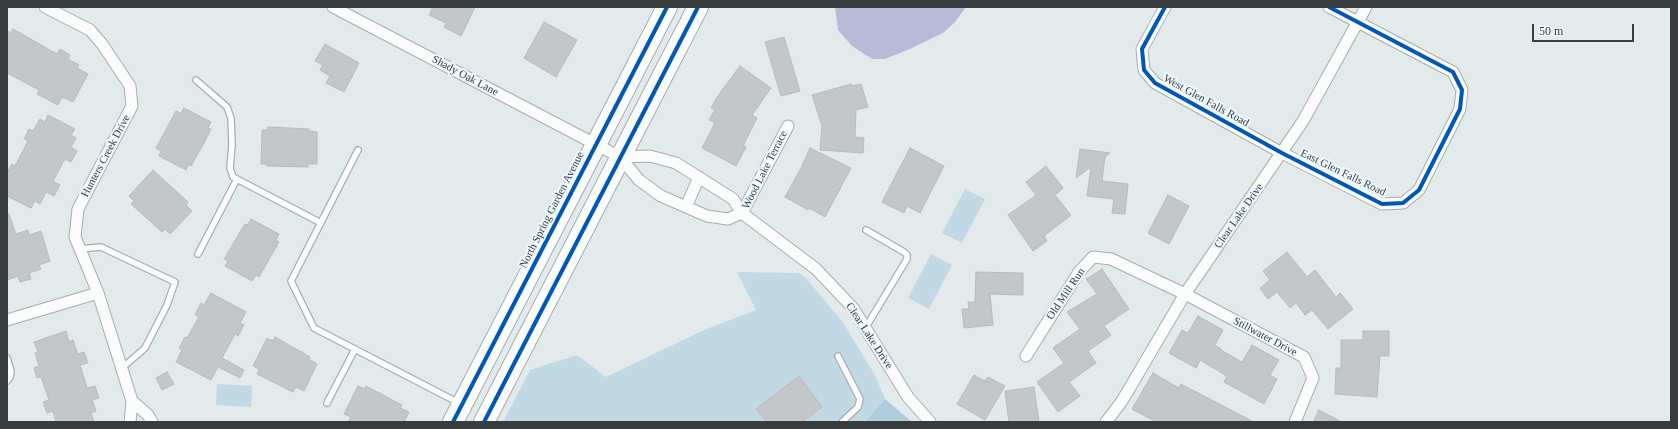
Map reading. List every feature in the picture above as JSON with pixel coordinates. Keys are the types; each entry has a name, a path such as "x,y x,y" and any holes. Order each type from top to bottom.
{"highway":[{"name":"North Spring Garden Avenue","path":"458,413 667,7"},
{"path":"484,422 698,7"}],"street":[{"name":"Hunters Creek Drive","path":"45,7 90,30 102,44 130,86 132,106 78,209 75,237 98,293 132,401 130,422"},
{"name":"Shady Oak Lane","path":"333,7 596,145"},
{"name":"West Glen Falls Road","path":"1165,7 1142,49 1144,70 1155,83 1282,153"},
{"path":"1329,7 1358,22"},
{"name":"Clear Lake Drive","path":"1106,422 1122,401 1184,294 1303,121 1366,7"},
{"name":"East Glen Falls Road","path":"1282,153 1382,204 1403,203 1419,190 1460,109 1462,90 1453,72 1358,22"},
{"name":"Wood Lake Terrace","path":"742,213 788,126"},
{"name":"Clear Lake Drive","path":"596,145 620,157 639,180 661,196 707,216 728,219 742,213"},
{"name":"Clear Lake Drive","path":"620,157 650,156 676,163 733,199 742,213 816,269 853,308 908,397 930,422"},
{"path":"686,207 699,177"},
{"name":"Old Mill Run","path":"1026,356 1079,272 1093,257 1111,258 1184,294"},
{"path":"7,320 98,293"},
{"name":"Stillwater Drive","path":"1184,294 1304,357 1313,378 1294,422"},
{"path":"132,401 148,415 152,422"}],"lane":[{"path":"196,80 228,107 231,118 232,145 230,168 233,177 321,223"},
{"path":"358,150 291,281 314,328 355,349 458,413"},
{"path":"198,254 237,179"},
{"path":"866,230 907,255 900,271 866,327"},
{"path":"80,250 101,247 175,282 167,305 145,348 122,368"},
{"path":"327,403 355,349"},
{"path":"838,356 860,399 858,408 842,422"},
{"path":"7,358 11,371 10,377 7,381"}],"shaded area":[{"path":"835,7 966,7 955,22 943,33 885,59 872,59 852,46 838,30"},
{"path":"965,189 985,199 962,243 942,233"},
{"path":"931,254 952,265 929,309 908,298"},
{"path":"737,272 799,273 806,278 842,321 875,375 885,399 865,422 503,422 530,370 577,355 606,377 704,330 756,310"},
{"path":"217,384 252,386 251,407 216,405"},
{"path":"885,399 912,422 865,422"}],"building":[{"path":"433,7 475,7 461,36 444,27 446,23 429,15"},
{"path":"544,22 577,40 556,77 524,58"},
{"path":"13,29 57,54 60,49 70,55 68,59 79,65 77,68 88,74 73,102 62,97 58,105 37,94 39,90 7,73 7,31 11,33"},
{"path":"784,37 800,91 781,96 765,42"},
{"path":"325,44 359,63 344,92 326,83 330,76 320,70 323,65 315,61"},
{"path":"740,66 771,88 752,115 757,118 743,146 746,147 736,166 702,148 715,123 709,120 715,110 711,108 717,97"},
{"path":"851,84 851,86 861,84 868,107 856,110 855,137 864,138 863,153 820,150 822,126 812,95"},
{"path":"184,108 211,122 208,128 211,129 204,143 191,166 189,164 186,170 159,156 161,151 156,148 176,111 181,113"},
{"path":"48,115 75,129 71,135 76,138 71,147 77,151 71,162 65,159 53,181 60,185 54,196 46,192 40,204 35,201 31,208 7,196 7,173 12,164 15,166 28,141 24,139 29,129 33,131 40,119 45,122"},
{"path":"268,127 309,129 309,131 317,132 317,164 308,164 308,167 267,166 267,164 261,164 262,130 268,130"},
{"path":"810,148 851,168 825,217 809,208 808,210 785,197"},
{"path":"910,148 944,166 920,213 907,206 904,213 882,202"},
{"path":"1080,149 1110,153 1105,157 1102,181 1128,184 1125,214 1112,213 1114,199 1087,196 1091,167 1076,178"},
{"path":"1046,166 1063,188 1055,195 1071,215 1044,236 1047,241 1033,251 1008,215 1036,195 1026,182"},
{"path":"153,170 188,202 186,205 192,211 170,234 165,229 162,232 131,204 134,201 129,196"},
{"path":"1168,195 1189,206 1169,244 1148,233"},
{"path":"9,214 16,234 28,230 29,235 41,231 50,261 39,265 41,269 29,273 31,279 20,282 18,276 7,280 7,215"},
{"path":"251,219 279,234 276,240 279,242 259,277 256,275 252,281 225,266 228,261 224,259 245,224 248,225"},
{"path":"1287,252 1307,277 1315,270 1336,297 1340,293 1353,309 1328,329 1312,310 1305,315 1296,303 1290,308 1277,292 1268,299 1260,288 1270,280 1263,271"},
{"path":"1102,269 1129,309 1104,326 1111,335 1088,351 1096,363 1069,382 1080,396 1058,412 1037,382 1064,363 1053,348 1080,329 1067,312 1097,294 1086,279"},
{"path":"976,272 1023,273 1023,295 990,294 993,325 964,328 962,309 969,309 968,302 975,302"},
{"path":"211,293 246,312 240,323 244,325 238,336 235,334 222,358 244,370 240,378 218,367 211,380 176,362 182,350 179,348 185,337 187,338 199,317 195,315 201,303 204,305"},
{"path":"1198,316 1223,330 1215,345 1242,362 1252,345 1279,360 1270,375 1277,379 1264,404 1224,382 1227,376 1200,360 1196,368 1169,353 1182,330 1188,333"},
{"path":"66,331 69,342 73,340 78,354 84,352 88,363 80,365 87,388 95,386 99,398 92,400 96,411 91,413 94,422 56,422 53,411 47,413 43,402 49,400 41,377 37,378 34,368 39,366 35,353 38,352 34,342"},
{"path":"1363,331 1389,331 1389,356 1380,356 1377,397 1335,394 1336,368 1341,368 1341,340 1363,340"},
{"path":"275,337 310,357 309,359 317,364 304,391 296,387 293,392 257,374 259,369 253,366 267,338 273,341"},
{"path":"167,372 174,384 162,390 156,378"},
{"path":"1153,373 1179,388 1181,384 1254,422 1156,422 1132,409"},
{"path":"974,375 985,381 988,377 1005,386 985,420 957,404"},
{"path":"799,376 822,407 802,422 767,422 756,409"},
{"path":"358,386 365,389 366,386 402,405 400,408 409,412 404,422 348,422 351,417 344,414"},
{"path":"1034,387 1039,422 1009,422 1005,391"},
{"path":"1319,410 1342,422 1313,422"}],"cycle path":[{"path":"453,422 667,7"},
{"path":"484,422 698,7"},
{"path":"1165,7 1142,49 1144,70 1155,83 1282,153 1382,204 1403,203 1419,190 1460,109 1462,90 1453,72 1329,7"}]}
